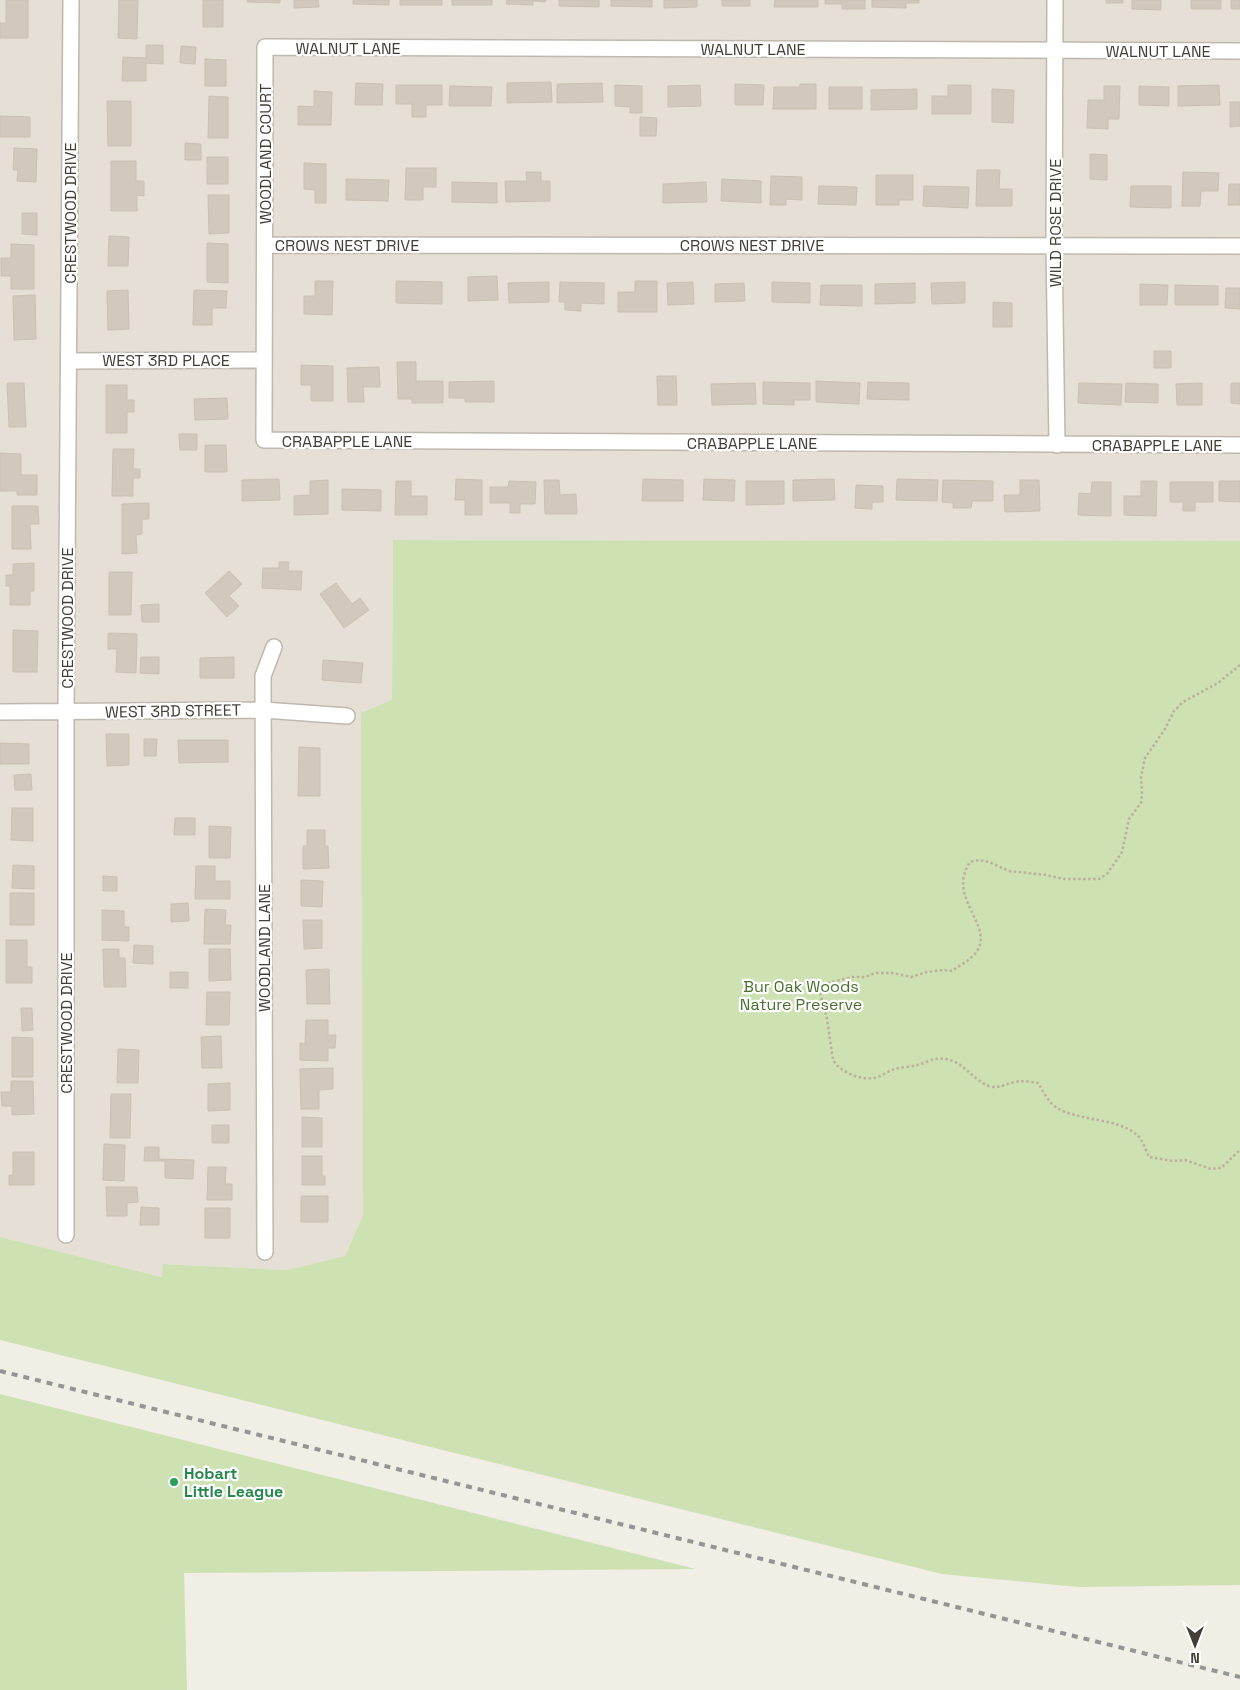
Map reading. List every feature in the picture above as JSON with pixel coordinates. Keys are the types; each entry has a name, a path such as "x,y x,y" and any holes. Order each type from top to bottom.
{"street":[{"name":"CRESTWOOD DRIVE","path":"66,1235 66,712 71,0"},
{"name":"WILD ROSE DRIVE","path":"1056,0 1054,246 1057,445"},
{"name":"WALNUT LANE","path":"265,47 1240,51"},
{"name":"WOODLAND COURT","path":"264,440 265,47"},
{"name":"CROWS NEST DRIVE","path":"264,245 1240,246"},
{"name":"WEST 3RD PLACE","path":"69,361 264,360"},
{"name":"CRABAPPLE LANE","path":"264,440 1240,445"},
{"name":"WOODLAND LANE","path":"265,1252 264,676 274,647"},
{"name":"WEST 3RD STREET","path":"0,712 264,710 347,716"}],"path":[{"path":"1240,665 1218,683 1183,702 1174,711 1165,729 1145,758 1141,777 1141,803 1129,819 1122,852 1107,874 1099,879 1064,879 1009,871 989,862 979,860 970,862 963,878 964,892 981,937 980,945 970,959 952,971 927,972 910,977 893,973 875,974 838,980 828,983 822,988 820,993 827,1019 833,1060 843,1071 874,1078 896,1068 918,1065 935,1059 944,1059 956,1062 986,1085 992,1087 1003,1086 1016,1081 1038,1083 1056,1107 1074,1114 1124,1127 1139,1136 1149,1157 1172,1161 1185,1160 1211,1169 1221,1168 1240,1150"}],"shaded area":[{"path":"0,0 1240,0 1240,541 393,540 392,700 363,1215 345,1256 287,1270 163,1264 163,1277 0,1237"}],"green space":[{"name":"Bur Oak Woods Nature Preserve","path":"393,540 1240,541 1240,1585 1078,1587 942,1574 0,1340 0,1237 162,1277 163,1264 287,1270 345,1256 363,1215 361,713 392,700"},
{"name":"Hobart Little League","path":"0,1394 696,1569 184,1573 187,1690 0,1690"}],"building":[{"path":"6,0 28,0 28,38 0,38 0,23 6,23"},
{"path":"119,0 138,0 137,39 118,38"},
{"path":"203,0 223,0 223,27 203,27"},
{"path":"247,0 280,0 280,3 247,2"},
{"path":"294,0 318,0 319,7 294,8"},
{"path":"353,0 389,0 389,5 353,4"},
{"path":"400,0 442,0 442,5 400,5"},
{"path":"452,0 492,0 492,5 452,5"},
{"path":"507,0 546,0 545,2 533,1 533,5 506,4"},
{"path":"559,0 599,0 599,7 559,6"},
{"path":"611,0 652,0 652,7 611,6"},
{"path":"664,0 697,0 697,7 664,8"},
{"path":"722,0 750,0 750,6 722,6"},
{"path":"775,0 818,0 818,7 774,7"},
{"path":"825,0 865,0 865,9 842,9 842,4 825,4"},
{"path":"872,0 919,0 919,3 906,3 906,8 872,7"},
{"path":"1106,0 1123,0 1123,3 1106,3"},
{"path":"1132,0 1161,0 1161,10 1132,9"},
{"path":"1191,0 1221,0 1221,9 1191,9"},
{"path":"1231,0 1240,0 1240,9 1231,9"},
{"path":"146,45 163,45 163,64 146,63 146,81 122,81 123,57 146,58"},
{"path":"181,46 196,47 195,64 180,63"},
{"path":"205,59 226,60 226,86 205,86"},
{"path":"551,82 552,102 507,103 507,83"},
{"path":"356,83 383,84 382,105 355,105"},
{"path":"602,83 603,102 557,103 557,84"},
{"path":"735,84 764,85 763,105 735,105"},
{"path":"800,84 816,84 816,109 773,109 774,87 800,87"},
{"path":"396,85 442,85 442,105 426,105 426,117 412,117 412,104 396,104"},
{"path":"615,85 642,86 642,113 630,113 630,107 615,106"},
{"path":"700,85 701,106 668,107 668,86"},
{"path":"948,85 971,85 971,114 932,114 932,96 948,96"},
{"path":"1219,85 1220,105 1178,106 1178,86"},
{"path":"450,86 492,87 491,106 449,106"},
{"path":"1104,86 1120,86 1119,119 1108,119 1108,129 1087,128 1088,100 1104,100"},
{"path":"1139,86 1169,87 1169,106 1139,105"},
{"path":"829,87 862,87 862,109 829,109"},
{"path":"917,89 917,109 871,110 871,90"},
{"path":"992,89 1014,90 1013,123 992,122"},
{"path":"314,91 332,92 331,125 298,125 298,106 314,107"},
{"path":"209,96 228,97 228,138 208,138"},
{"path":"107,101 131,101 131,146 108,146"},
{"path":"1230,102 1240,102 1240,126 1230,127"},
{"path":"0,116 30,117 30,137 0,137"},
{"path":"640,117 657,118 656,136 640,136"},
{"path":"185,143 201,144 201,160 185,160"},
{"path":"14,148 37,149 36,182 17,181 18,170 13,170"},
{"path":"1090,154 1107,155 1107,180 1090,179"},
{"path":"207,157 228,157 228,184 207,184"},
{"path":"111,161 136,161 136,181 144,181 144,196 137,195 137,211 111,211"},
{"path":"304,163 326,164 326,203 315,203 315,190 304,189"},
{"path":"406,168 436,168 436,187 423,187 423,200 405,200"},
{"path":"977,170 1000,170 999,189 1012,189 1012,206 976,206"},
{"path":"526,172 541,172 541,181 550,181 550,201 506,202 505,181 527,181"},
{"path":"1183,172 1219,173 1218,191 1201,191 1200,206 1182,206"},
{"path":"876,175 913,175 913,200 899,200 899,205 876,205"},
{"path":"771,176 802,177 802,200 786,199 786,205 770,205"},
{"path":"346,179 389,180 388,201 346,200"},
{"path":"722,179 761,181 761,203 721,201"},
{"path":"452,182 497,183 497,203 452,202"},
{"path":"706,182 707,202 663,203 663,184"},
{"path":"1229,184 1240,184 1240,205 1228,205"},
{"path":"819,186 857,187 856,205 818,204"},
{"path":"924,186 969,187 968,208 923,206"},
{"path":"1131,186 1171,186 1171,208 1130,207"},
{"path":"208,195 229,195 229,233 209,234"},
{"path":"22,213 37,213 37,235 22,234"},
{"path":"109,236 129,237 128,266 108,266"},
{"path":"207,243 228,244 228,283 207,282"},
{"path":"11,244 34,245 34,289 11,289 11,276 1,276 1,258 11,258"},
{"path":"497,276 498,300 468,301 468,277"},
{"path":"315,281 333,281 332,315 304,314 304,296 315,296"},
{"path":"396,281 442,282 442,304 396,303"},
{"path":"635,281 657,281 657,312 618,312 618,292 635,292"},
{"path":"549,282 549,302 509,303 508,283"},
{"path":"560,282 604,283 604,304 581,303 581,311 565,310 565,302 559,302"},
{"path":"693,282 694,304 668,305 667,283"},
{"path":"772,282 810,283 810,303 772,302"},
{"path":"965,282 965,303 932,304 931,283"},
{"path":"744,283 745,301 715,302 715,284"},
{"path":"915,283 915,303 875,304 875,284"},
{"path":"1140,284 1168,285 1167,305 1140,305"},
{"path":"821,285 862,285 862,306 820,305"},
{"path":"1175,285 1218,286 1218,305 1175,305"},
{"path":"1226,288 1240,288 1240,309 1225,308"},
{"path":"128,290 129,329 108,330 107,291"},
{"path":"194,290 227,291 226,308 212,308 212,325 193,325"},
{"path":"35,295 36,339 14,340 13,296"},
{"path":"993,302 1012,303 1012,327 993,327"},
{"path":"1154,351 1171,351 1171,368 1154,368"},
{"path":"397,362 416,362 416,381 443,381 443,403 412,403 412,399 398,399"},
{"path":"301,365 333,366 333,401 311,401 311,385 301,385"},
{"path":"379,367 380,387 363,387 364,402 348,402 347,368"},
{"path":"657,376 676,376 677,405 658,405"},
{"path":"494,381 494,402 465,402 465,398 449,398 449,382"},
{"path":"816,381 860,383 859,404 816,402"},
{"path":"763,382 810,383 810,400 794,400 794,405 763,404"},
{"path":"868,382 909,383 909,400 867,399"},
{"path":"7,383 24,383 26,427 9,427"},
{"path":"755,383 756,404 712,405 711,384"},
{"path":"1079,383 1122,384 1121,405 1078,403"},
{"path":"1126,383 1158,384 1158,403 1125,402"},
{"path":"1202,383 1202,405 1177,405 1176,384"},
{"path":"1231,383 1240,383 1240,404 1231,403"},
{"path":"106,385 127,385 127,400 134,400 134,412 127,412 127,433 106,433"},
{"path":"227,398 228,419 195,420 194,399"},
{"path":"179,434 197,434 197,450 180,450"},
{"path":"205,445 226,445 227,472 205,472"},
{"path":"113,449 134,449 133,469 140,469 140,478 133,478 133,496 112,496"},
{"path":"0,453 21,454 21,475 37,475 37,495 17,495 17,491 0,491"},
{"path":"279,479 280,500 242,501 242,480"},
{"path":"456,479 482,480 482,515 465,515 465,500 455,500"},
{"path":"643,479 683,480 683,501 642,501"},
{"path":"704,479 735,480 734,501 703,500"},
{"path":"834,479 835,500 793,501 793,480"},
{"path":"897,479 938,480 937,501 896,500"},
{"path":"328,480 328,514 294,515 294,496 310,495 310,481"},
{"path":"544,480 559,480 560,495 576,494 577,514 545,514"},
{"path":"943,480 993,481 993,501 972,501 971,508 953,508 953,503 942,502"},
{"path":"1020,480 1039,480 1040,511 1005,512 1004,495 1020,495"},
{"path":"396,481 411,481 411,496 427,496 427,515 395,515"},
{"path":"509,481 536,482 535,504 520,504 520,513 510,513 510,503 490,503 490,487 508,487"},
{"path":"746,481 784,481 784,504 746,505"},
{"path":"1141,481 1157,481 1156,516 1124,515 1124,496 1141,496"},
{"path":"1219,481 1240,481 1240,502 1219,501"},
{"path":"1092,482 1111,482 1111,516 1078,515 1079,493 1091,494"},
{"path":"1170,482 1213,482 1213,502 1195,502 1195,511 1183,511 1183,502 1170,502"},
{"path":"856,485 883,486 883,502 872,502 872,509 855,508"},
{"path":"342,489 381,490 381,511 342,510"},
{"path":"149,503 149,519 142,519 142,534 136,535 137,553 122,554 122,504"},
{"path":"12,506 38,506 39,524 30,524 31,549 12,549"},
{"path":"279,562 289,562 288,571 302,571 301,590 262,588 263,568 279,568"},
{"path":"34,563 34,591 30,591 30,605 10,605 10,586 6,586 6,575 13,575 13,564"},
{"path":"229,571 242,584 229,596 239,606 227,617 205,593"},
{"path":"109,572 132,572 131,615 109,615"},
{"path":"336,583 352,604 360,598 369,610 344,628 320,594"},
{"path":"159,604 159,622 142,622 141,605"},
{"path":"13,630 38,631 37,672 13,672"},
{"path":"108,633 137,634 136,673 116,672 117,649 108,649"},
{"path":"141,657 159,657 159,674 140,673"},
{"path":"234,657 234,678 200,678 200,658"},
{"path":"323,660 363,663 361,683 322,680"},
{"path":"106,734 129,734 129,765 107,766"},
{"path":"144,739 157,739 156,756 144,756"},
{"path":"178,740 228,740 228,762 179,763"},
{"path":"0,743 29,744 29,764 0,764"},
{"path":"299,747 320,748 320,796 298,796"},
{"path":"31,774 32,790 15,790 14,775"},
{"path":"12,808 33,808 33,841 11,840"},
{"path":"175,818 195,818 195,835 174,835"},
{"path":"209,826 231,827 230,858 209,858"},
{"path":"307,830 325,830 325,846 328,846 329,868 303,869 303,846 307,846"},
{"path":"13,865 34,866 34,889 12,888"},
{"path":"196,866 215,866 215,881 230,881 230,899 195,899"},
{"path":"103,876 117,877 117,891 103,891"},
{"path":"301,880 323,881 322,907 301,906"},
{"path":"10,893 34,893 34,925 10,925"},
{"path":"188,903 189,921 171,922 171,904"},
{"path":"205,909 226,910 225,925 231,925 230,944 204,944"},
{"path":"102,910 124,911 124,927 129,927 129,941 102,940"},
{"path":"303,920 322,920 322,948 304,949"},
{"path":"6,940 27,940 27,967 32,967 32,983 6,983"},
{"path":"134,945 153,946 153,964 133,963"},
{"path":"103,949 119,949 119,958 125,958 126,987 104,987"},
{"path":"209,949 230,949 231,980 209,981"},
{"path":"329,969 330,1004 307,1004 306,970"},
{"path":"170,972 188,972 188,988 170,988"},
{"path":"207,992 230,992 229,1025 206,1025"},
{"path":"21,1008 32,1008 33,1030 22,1031"},
{"path":"306,1020 328,1020 328,1035 336,1035 335,1048 328,1048 328,1061 300,1060 300,1043 305,1044"},
{"path":"221,1036 222,1068 202,1068 201,1037"},
{"path":"12,1037 33,1038 33,1077 12,1077"},
{"path":"118,1049 139,1050 138,1083 117,1083"},
{"path":"333,1068 333,1089 319,1090 319,1109 301,1109 300,1069"},
{"path":"11,1081 33,1081 34,1114 12,1115 12,1106 2,1106 1,1092 11,1092"},
{"path":"230,1083 230,1110 208,1111 208,1084"},
{"path":"111,1094 131,1094 130,1138 110,1138"},
{"path":"302,1117 322,1118 322,1147 302,1147"},
{"path":"212,1125 229,1125 229,1143 212,1143"},
{"path":"104,1144 125,1145 124,1181 103,1180"},
{"path":"145,1147 159,1147 159,1159 194,1160 193,1179 165,1178 165,1161 144,1161"},
{"path":"13,1152 34,1152 34,1185 9,1185 9,1175 13,1175"},
{"path":"302,1156 322,1156 322,1176 325,1176 325,1185 302,1185"},
{"path":"208,1167 226,1167 225,1184 232,1184 232,1200 207,1200"},
{"path":"106,1187 137,1187 138,1202 127,1203 127,1216 107,1216"},
{"path":"301,1196 328,1196 328,1222 301,1222"},
{"path":"141,1207 159,1208 159,1225 140,1225"},
{"path":"205,1208 230,1208 230,1238 205,1238"}],"railway":[{"path":"0,1371 1240,1677"}],"place":[{"name":"Hobart Little League","path":"174,1482"}]}
